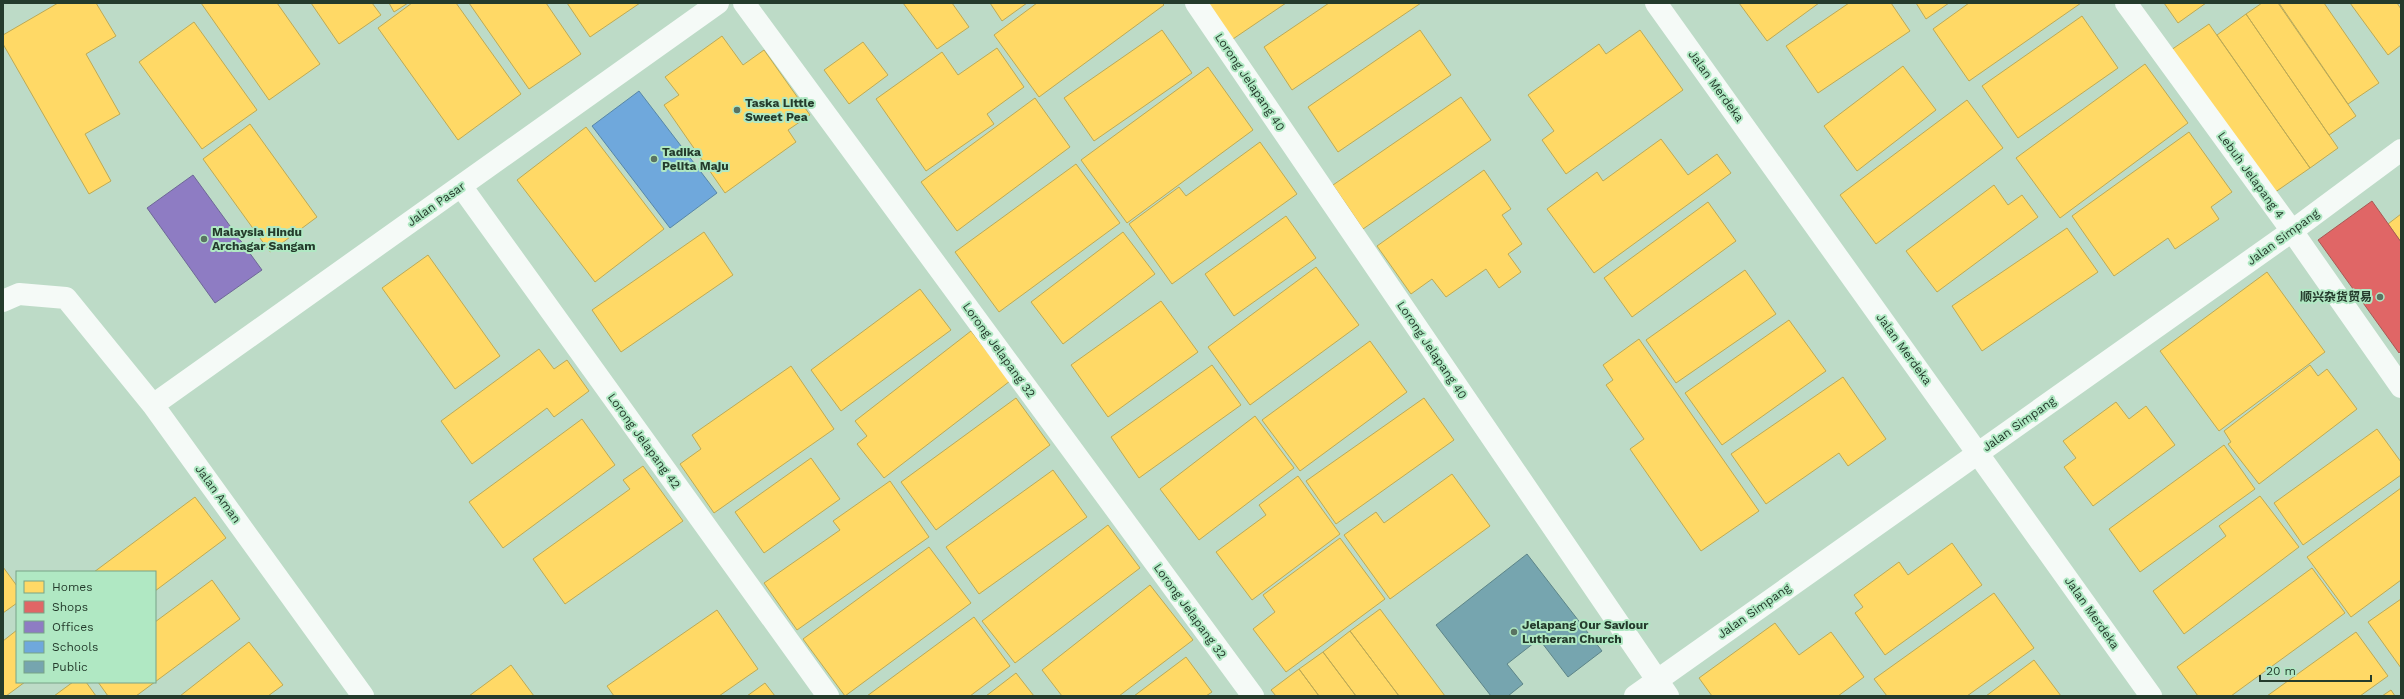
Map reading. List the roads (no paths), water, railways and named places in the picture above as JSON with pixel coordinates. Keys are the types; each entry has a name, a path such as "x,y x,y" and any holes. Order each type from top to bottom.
{"street":[{"name":"Jalan Pasar","path":"153,405 718,3"},
{"name":"Lorong Jelapang 32","path":"744,3 1253,696"},
{"name":"Lorong Jelapang 40","path":"1196,3 1662,688"},
{"name":"Jalan Merdeka","path":"1656,3 2151,696"},
{"name":"Lebuh Jelapang 4","path":"2126,3 2292,231 2401,387"},
{"name":"Jalan Simpang","path":"1635,696 1662,688 1978,453 2292,231 2401,150"},
{"name":"Lorong Jelapang 42","path":"461,186 828,696"},
{"name":"Jalan Aman","path":"3,301 19,294 66,298 153,405 363,696"}],"place":[{"name":"Taska Little Sweet Pea","path":"737,110"},
{"name":"Tadika Pelita Maju","path":"654,159"},
{"name":"Malaysia Hindu Archagar Sangam","path":"204,239"},
{"name":"顺兴杂货贸易","path":"2380,297"},
{"name":"Jelapang Our Saviour Lutheran Church","path":"1514,632"}]}
